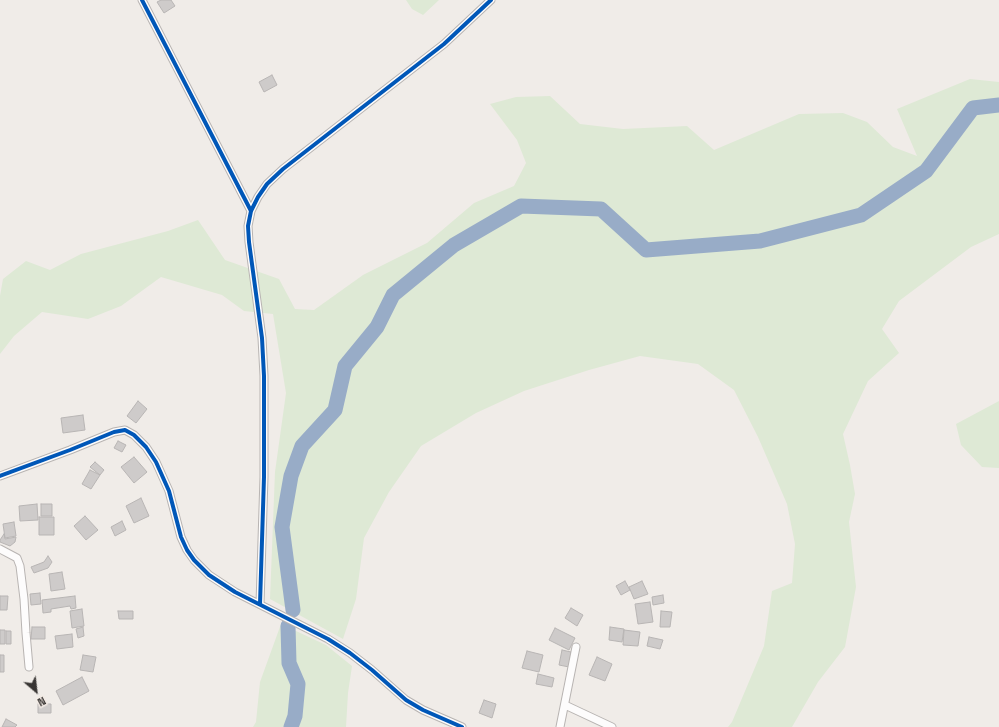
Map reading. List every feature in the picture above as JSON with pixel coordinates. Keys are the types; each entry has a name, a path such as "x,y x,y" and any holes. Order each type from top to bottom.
{"street":[{"path":"142,0 251,211"},
{"path":"260,604 264,477 264,376 262,338 249,242 248,226 251,211 267,184 282,169 444,44 492,0"},
{"path":"0,476 114,432 125,430 134,435 146,447 156,462 169,491 181,537 187,550 194,560 209,575 235,592 328,639 350,653 372,670 406,700 417,707 462,727"},
{"path":"0,549 17,558 20,566 30,667"},
{"path":"560,727 576,647"},
{"path":"565,705 612,727"}],"green space":[{"path":"406,0 439,0 423,15 412,9"},
{"path":"970,79 999,82 999,234 971,247 899,301 882,329 899,353 868,381 843,434 855,494 849,522 856,587 845,647 818,682 792,727 728,727 732,722 764,646 772,591 792,583 795,544 787,504 758,437 734,390 698,364 640,356 589,370 524,391 476,413 421,446 389,492 364,538 356,599 343,639 270,599 275,472 286,393 273,314 244,311 222,295 161,277 121,306 88,319 42,312 14,336 0,354 0,296 3,279 26,261 50,270 81,254 168,231 198,220 225,260 279,279 295,309 314,310 363,275 427,243 474,203 514,186 526,163 517,140 490,104 516,97 550,96 580,124 623,129 687,126 714,150 799,114 843,113 867,122 893,147 917,156 897,109"},
{"path":"999,401 999,468 982,467 961,445 956,424"},
{"path":"281,624 326,645 352,666 348,693 346,727 253,727 256,722 260,682"}],"building":[{"path":"161,0 171,0 175,6 164,13 157,2"},
{"path":"272,75 277,85 264,92 259,82"},
{"path":"138,401 147,409 136,423 127,416"},
{"path":"83,415 85,430 63,433 61,418"},
{"path":"118,441 126,445 122,452 114,448"},
{"path":"134,457 147,472 134,483 121,467"},
{"path":"95,462 104,470 100,475 90,467"},
{"path":"90,470 100,475 91,489 82,484"},
{"path":"141,498 149,516 134,523 126,506"},
{"path":"37,504 38,520 20,521 19,506"},
{"path":"41,504 52,504 52,516 41,516"},
{"path":"85,516 98,530 86,540 74,526"},
{"path":"39,517 54,517 54,535 39,535"},
{"path":"122,521 126,530 115,536 111,527"},
{"path":"14,522 16,536 5,538 3,524"},
{"path":"4,534 5,539 16,537 15,542 10,546 0,542"},
{"path":"48,556 52,562 48,568 34,573 31,567 44,562"},
{"path":"62,572 65,589 51,591 49,574"},
{"path":"625,581 630,590 621,595 616,586"},
{"path":"642,581 648,594 634,599 629,587"},
{"path":"40,593 41,604 31,605 30,594"},
{"path":"663,595 664,603 653,605 652,597"},
{"path":"0,596 8,596 7,610 0,610"},
{"path":"75,596 76,608 71,609 70,606 51,609 51,612 43,613 42,600"},
{"path":"650,602 653,622 638,624 635,604"},
{"path":"571,608 583,615 577,626 565,618"},
{"path":"82,609 84,626 72,628 70,611"},
{"path":"118,611 133,611 133,619 119,619"},
{"path":"661,611 672,612 670,627 660,627"},
{"path":"32,627 45,627 45,639 31,639"},
{"path":"83,627 84,636 78,638 76,629"},
{"path":"610,627 624,629 622,642 609,640"},
{"path":"555,628 575,638 569,650 549,640"},
{"path":"0,630 5,630 5,644 0,644"},
{"path":"624,630 640,632 638,646 623,645"},
{"path":"6,631 11,631 11,644 6,644"},
{"path":"72,634 73,647 57,649 55,636"},
{"path":"649,637 663,640 660,649 647,646"},
{"path":"562,650 571,652 569,667 559,665"},
{"path":"527,651 543,655 539,672 522,668"},
{"path":"0,655 4,655 4,672 0,672"},
{"path":"83,655 96,657 93,672 80,670"},
{"path":"597,657 612,664 605,681 589,675"},
{"path":"538,674 554,678 552,687 536,684"},
{"path":"82,677 89,691 63,705 56,691"},
{"path":"484,700 496,704 492,718 479,713"},
{"path":"38,704 51,704 51,713 38,713"},
{"path":"6,719 17,725 15,727 2,727"}],"waterway":[{"path":"293,610 282,527 291,476 302,446 335,410 345,366 377,327 393,295 454,245 521,206 601,209 646,250 760,241 861,215 926,171 973,108 999,105"},
{"path":"288,626 289,663 298,684 295,716 291,727"}],"cycle path":[{"path":"142,0 251,211"},
{"path":"260,604 264,477 264,376 262,338 249,242 248,226 251,211 267,184 283,169 444,44 491,0"},
{"path":"0,476 114,432 125,430 134,435 146,447 156,462 169,491 181,537 187,550 194,560 209,575 235,592 328,639 350,653 372,670 406,700 423,710 462,727"}]}
